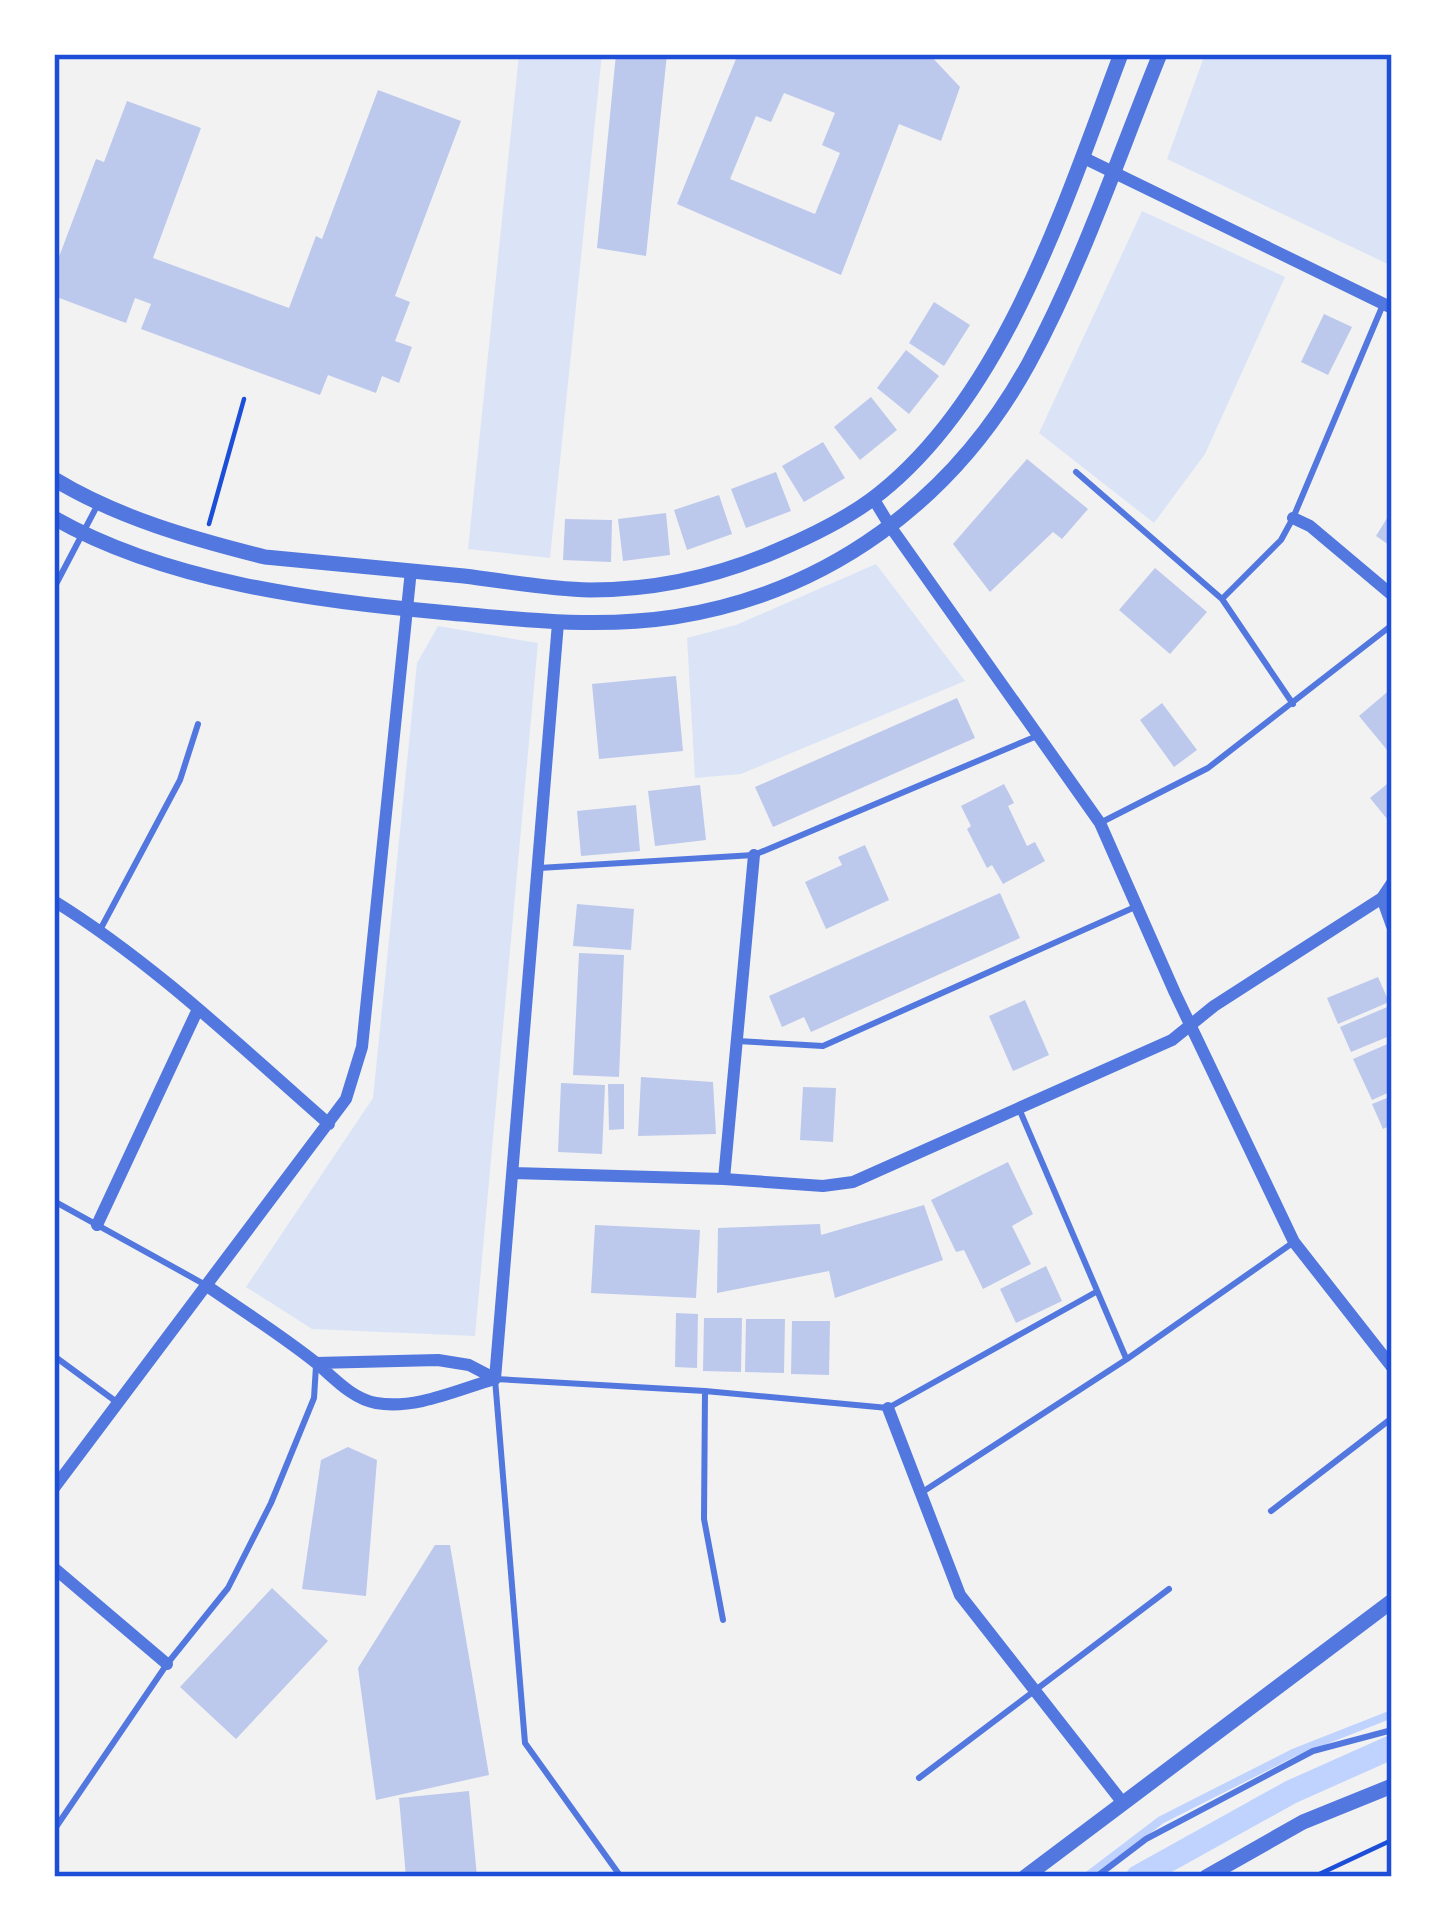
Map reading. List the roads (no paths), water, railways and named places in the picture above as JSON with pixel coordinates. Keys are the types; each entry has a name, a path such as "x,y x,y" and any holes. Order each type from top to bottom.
{"street":[{"path":"54,479 99,502 204,541 265,557 588,590 653,586 761,558 824,530 873,498 959,409 997,351 1050,237 1121,54"},
{"path":"54,518 82,534 187,571 297,596 558,623 669,618 736,605 802,581 848,556 938,486 988,426 1029,364 1160,54"},
{"path":"1082,157 1388,306"},
{"path":"873,498 1100,823 1294,1242 1392,1367"},
{"path":"1293,518 1310,526 1392,595"},
{"path":"54,1488 346,1100 362,1047 411,570"},
{"path":"495,1378 558,623"},
{"path":"724,1179 754,855"},
{"path":"1392,883 1387,898 1392,926"},
{"path":"513,1173 823,1186 853,1182 1172,1040 1214,1006 1387,898"},
{"path":"54,901 100,929 329,1124"},
{"path":"97,1226 198,1009"},
{"path":"207,1286 337,1383 374,1403 438,1397 495,1378"},
{"path":"316,1363 437,1360 469,1365 495,1378"},
{"path":"888,1408 960,1594 1123,1803"},
{"path":"54,1568 167,1664"},
{"path":"1025,1877 1392,1601"},
{"path":"1206,1877 1303,1822 1392,1786"}],"lane":[{"path":"1222,599 1281,540 1388,306"},
{"path":"1076,472 1222,599 1293,704"},
{"path":"54,588 99,502"},
{"path":"1100,823 1208,768 1392,625"},
{"path":"100,929 181,780 198,724"},
{"path":"539,868 754,855 1037,736"},
{"path":"737,1041 823,1046 1135,907"},
{"path":"1018,1108 1126,1359"},
{"path":"54,1202 207,1286"},
{"path":"922,1493 1294,1242"},
{"path":"621,1877 525,1743 495,1378 888,1408 1096,1292"},
{"path":"54,1356 118,1403"},
{"path":"54,1830 167,1664 228,1588 272,1503 314,1398 316,1363"},
{"path":"705,1391 704,1520 723,1620"},
{"path":"1271,1511 1392,1418"},
{"path":"919,1778 1169,1589"},
{"path":"1096,1877 1146,1839 1313,1751 1392,1730"}],"waterway":[{"path":"1086,1877 1161,1820 1293,1753 1392,1714"},
{"path":"1138,1877 1291,1792 1392,1747"}]}
